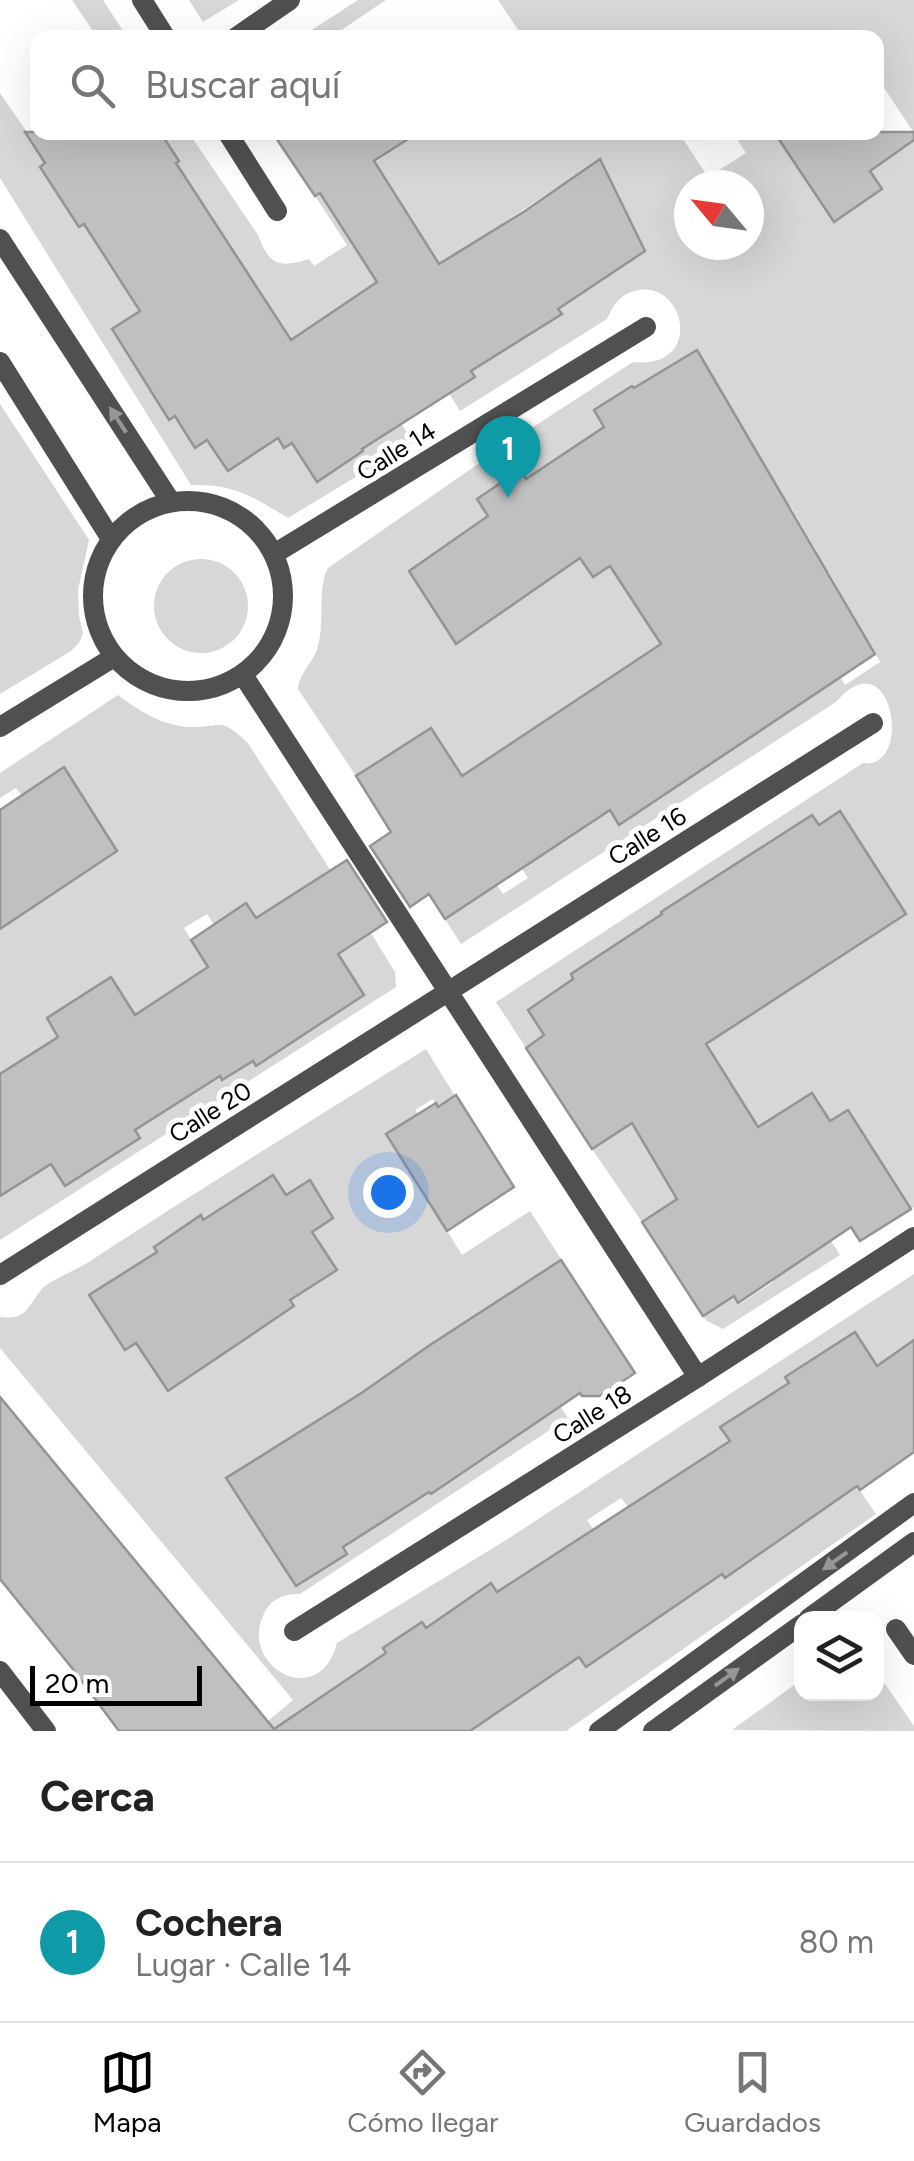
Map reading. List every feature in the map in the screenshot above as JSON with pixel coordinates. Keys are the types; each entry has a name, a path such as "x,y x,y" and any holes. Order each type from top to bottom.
{"street":[{"path":"142,0 161,30"},
{"path":"247,30 290,0"},
{"path":"232,140 277,211"},
{"path":"0,238 170,502"},
{"name":"Calle 14","path":"274,554 646,326"},
{"path":"0,362 111,538"},
{"path":"170,502 201,502 231,511 256,529 274,554 282,580 276,633 262,656 242,674 217,687 188,692 161,688 135,676 114,657 98,630 92,598 98,567 111,538 148,509 170,502"},
{"path":"0,727 114,657"},
{"path":"242,674 698,1377"},
{"name":"Calle 16","path":"448,992 873,723"},
{"name":"Calle 20","path":"0,1274 448,992"},
{"name":"Calle 18","path":"294,1630 914,1237"},
{"path":"599,1731 914,1504"},
{"path":"819,1611 914,1542"},
{"path":"896,1629 914,1655"},
{"path":"653,1731 794,1630"},
{"path":"0,1673 46,1731"}],"shaded area":[{"path":"72,0 103,0 122,30 92,30"},
{"path":"189,0 239,0 203,22"},
{"path":"358,0 386,0 341,30 312,30"},
{"path":"498,0 914,0 914,133 884,88 884,30 518,30"},
{"path":"0,93 47,161 40,167 79,226 89,221 126,278 122,283 140,311 112,330 128,356 148,344 175,416 227,427 228,471 278,438 284,448 292,443 317,481 363,451 200,231 214,222 200,200 144,184 179,161 165,140 194,140 272,259 283,264 309,259 314,266 347,245 315,196 324,190 328,194 409,140 684,140 703,170 674,170 674,260 764,260 764,170 719,170 746,153 738,140 779,140 834,222 881,190 870,171 914,140 914,1207 911,1209 848,1110 830,1121 812,1093 759,1127 783,1273 831,1241 840,1255 723,1329 703,1316 734,1296 740,1304 773,1282 702,1172 673,1192 677,1199 642,1222 592,1149 635,1121 732,1086 635,933 571,974 573,979 529,1009 544,1035 526,1048 496,1002 863,763 879,760 888,747 892,730 883,694 871,684 856,686 461,944 445,919 497,885 503,894 528,878 432,729 356,776 298,689 318,646 328,568 633,362 656,361 671,352 679,339 680,324 666,297 652,290 634,291 617,301 607,319 460,411 449,393 466,365 562,315 541,281 599,160 471,244 451,282 403,208 377,282 331,314 413,442 288,518 242,493 191,485 0,178","holes":["696,350 750,441 593,576 580,558 525,594 495,525 478,499 521,470 526,479 618,448 594,410 632,386 647,409 656,374","791,507 817,552 795,565 768,520","446,545 458,562 456,643 409,571","829,572 880,662 845,685 838,673 748,622","661,644 729,751 689,779 661,738 639,753 666,795 620,825 610,810 527,733","839,811 905,913 683,947 661,911"]},
{"path":"0,404 89,540 78,590 83,633 79,643 0,694"},
{"path":"192,559 210,559 235,572 245,588 245,624 235,640 210,653 192,653 167,640 154,615 154,597 167,572"},
{"path":"118,695 170,724 220,725 238,734 331,871 289,940 214,925 207,914 184,928 200,955 218,945 236,974 195,975 167,994 223,1080 253,1061 257,1066 364,995 338,954 371,933 395,972 396,987 0,1240 0,1196 51,1164 129,1146 140,1138 135,1130 187,1097 47,1018 58,1037 0,1074 0,929 117,851 64,767 22,796 16,788 0,798 0,773"},
{"path":"426,1049 455,1096 438,1107 433,1099 387,1134 462,1255 530,1211 561,1259 227,1478 296,1586 347,1555 343,1547 416,1473 431,1494 468,1469 551,1391 568,1418 300,1594 273,1602 263,1616 259,1634 262,1651 285,1674 300,1678 315,1675 328,1664 337,1643 503,1542 914,1274 914,1340 881,1363 895,1383 827,1350 786,1377 795,1394 752,1472 629,1508 621,1498 587,1520 600,1539 563,1549 433,1638 422,1622 383,1647 412,1692 319,1731 256,1731 293,1700 0,1348 0,1317 22,1314 50,1283","holes":["273,1175 286,1195 310,1180 333,1218 312,1232 336,1271 290,1300 293,1307 224,1354 193,1353 203,1369 169,1392 136,1343 125,1350 90,1294 131,1268 147,1292 173,1276 155,1246 200,1216 206,1225"]},
{"path":"848,1473 876,1514 566,1731 470,1731 579,1657 587,1667 654,1621 716,1565 725,1578 792,1531"},
{"path":"884,1682 914,1726 914,1731 732,1730 794,1685 794,1701 884,1701"}],"building":[{"path":"884,132 914,132 914,140 870,171 882,189 834,222 779,140 884,140"},
{"path":"30,140 165,140 179,161 176,163 291,340 377,282 320,193 315,196 277,140 407,140 374,161 439,264 600,159 645,251 558,309 562,314 471,371 475,377 317,482 292,443 284,448 278,438 228,471 207,440 195,448 175,416 169,420 112,329 140,311 84,224 79,227 40,167 45,163"},
{"path":"697,350 875,654 619,825 610,810 445,919 429,894 410,907 370,846 391,832 356,776 431,728 462,776 661,644 610,566 593,577 580,558 456,644 409,571 488,516 477,499 521,469 526,479 604,427 594,410"},
{"path":"64,767 117,851 0,929 0,810"},
{"path":"840,811 906,914 706,1044 758,1127 812,1093 830,1121 848,1110 911,1209 860,1241 851,1227 738,1303 734,1296 703,1316 642,1222 677,1199 632,1123 592,1149 526,1048 544,1035 528,1010 573,979 571,974 661,912 812,815 819,825"},
{"path":"347,860 387,922 338,954 364,995 256,1066 253,1061 222,1080 220,1076 135,1130 140,1138 65,1186 51,1164 0,1196 0,1074 58,1037 47,1018 111,977 135,1015 208,967 191,940 246,903 256,918"},
{"path":"456,1095 514,1187 447,1231 386,1134"},
{"path":"273,1175 286,1195 310,1180 333,1218 312,1232 337,1270 290,1300 294,1306 168,1391 136,1343 125,1350 89,1295 157,1252 154,1247 201,1215 203,1220"},
{"path":"561,1260 635,1373 600,1396 580,1393 431,1494 343,1547 347,1554 296,1586 226,1478"},
{"path":"855,1332 877,1366 914,1340 914,1452 860,1490 857,1486 725,1578 722,1574 586,1667 579,1657 470,1731 119,1731 0,1579 0,1397 274,1729 386,1653 383,1648 422,1622 426,1628 491,1583 497,1592 730,1441 720,1427 789,1383 785,1377"}],"place":[{"name":"Cochera","path":"508,498"}]}
